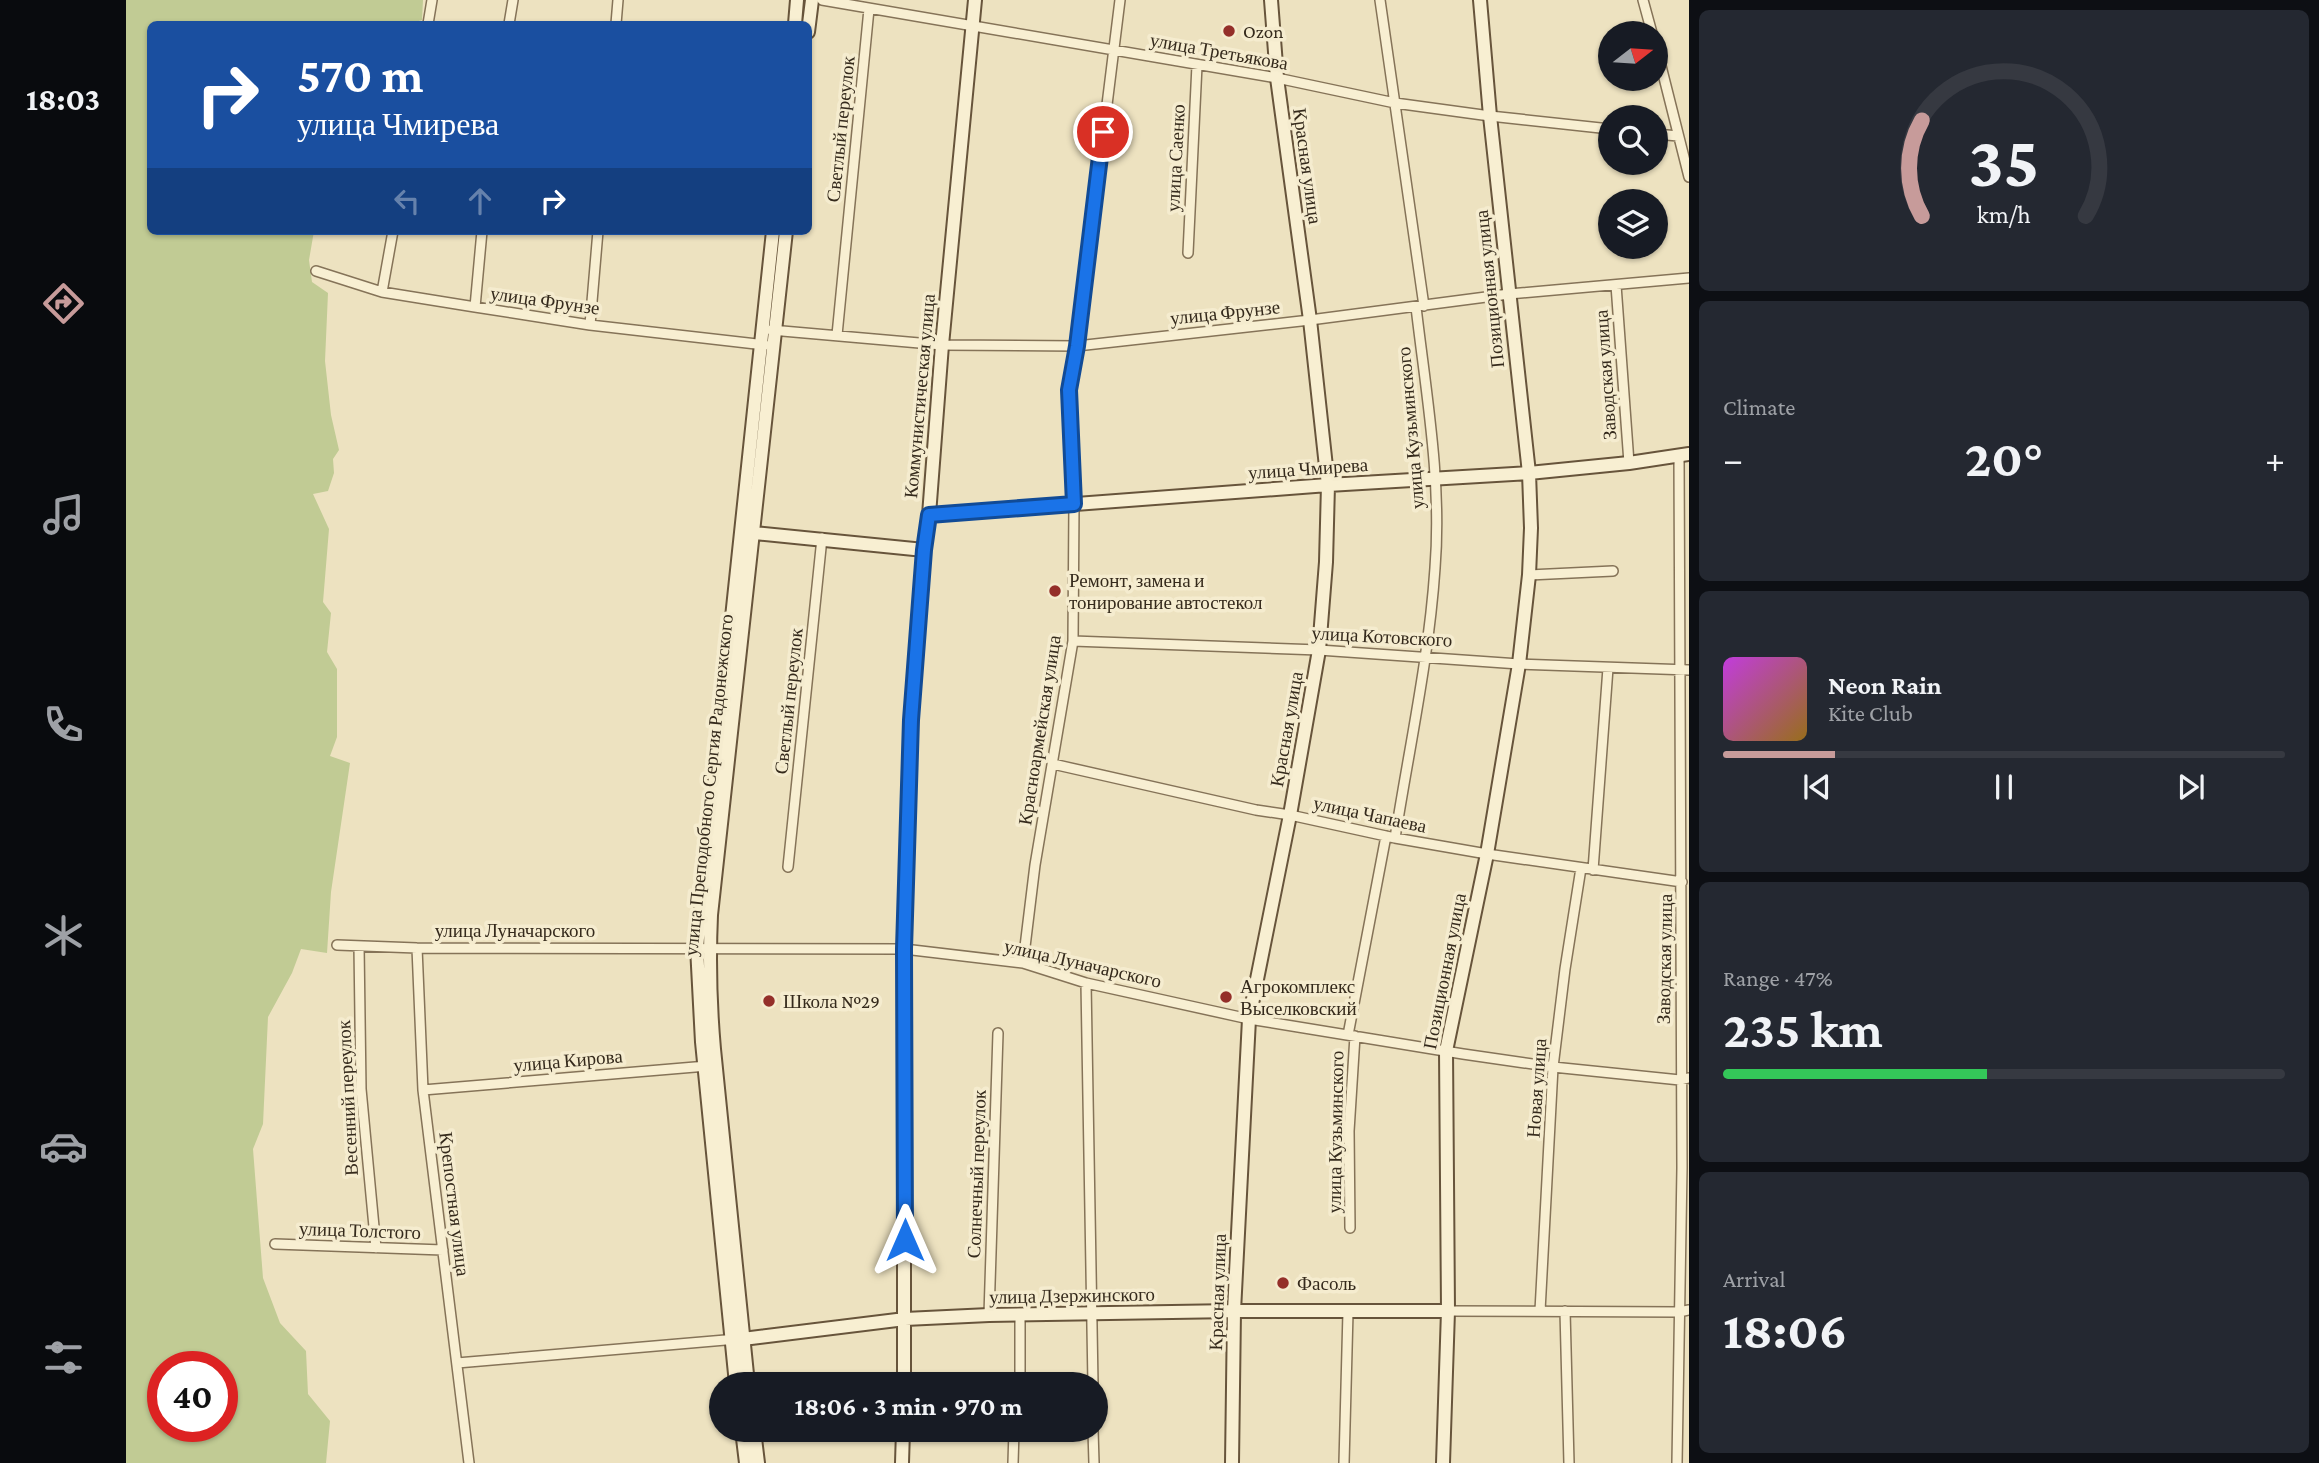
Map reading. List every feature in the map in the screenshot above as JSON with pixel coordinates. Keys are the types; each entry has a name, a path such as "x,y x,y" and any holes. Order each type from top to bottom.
{"street":[{"path":"428,21 432,0"},
{"path":"510,21 513,0"},
{"path":"616,21 618,0"},
{"path":"795,21 797,0"},
{"path":"809,21 812,0"},
{"name":"улица Третьякова","path":"822,0 972,28 1277,78 1395,103 1598,128"},
{"name":"Коммунистическая улица","path":"904,1372 904,949 911,720 942,345 975,0"},
{"name":"Красноармейская улица","path":"1023,963 1035,865 1073,640 1074,504 1069,390 1077,346 1120,0"},
{"name":"Красная улица","path":"1232,1463 1234,1311 1249,1019 1290,815 1319,650 1326,562 1328,485 1310,320 1277,78 1271,0"},
{"name":"улица Кузьминского","path":"1350,1228 1352,1036 1425,656 1436,567 1436,478 1420,306 1380,0"},
{"name":"Позиционная улица","path":"1443,1463 1448,1311 1446,1052 1487,854 1519,664 1530,575 1529,473 1480,0"},
{"path":"1643,0 1649,21"},
{"name":"Светлый переулок","path":"837,335 869,9"},
{"name":"улица Саенко","path":"1188,253 1197,65"},
{"path":"1667,91 1689,177"},
{"path":"1668,135 1678,136"},
{"path":"382,292 392,235"},
{"path":"475,307 482,235"},
{"path":"590,325 598,235"},
{"name":"улица Преподобного Сергия Радонежского","path":"769,330 773,235"},
{"name":"улица Преподобного Сергия Радонежского","path":"736,1372 737,1339 710,1066 710,995 703,948 711,915 767,345 785,235"},
{"name":"улица Фрунзе","path":"316,271 382,292 590,325 767,345"},
{"name":"улица Фрунзе","path":"769,330 942,345 1077,346 1509,294 1689,278"},
{"name":"Заводская улица","path":"1616,285 1629,463"},
{"name":"Заводская улица","path":"1677,1463 1684,1311 1685,1168 1682,882 1684,455"},
{"name":"улица Чмирева","path":"929,515 1529,473 1684,455"},
{"path":"747,532 924,550"},
{"name":"Светлый переулок","path":"788,867 822,538"},
{"path":"1530,575 1613,571"},
{"name":"улица Котовского","path":"1073,640 1319,650 1519,664 1685,670"},
{"path":"1593,870 1608,668"},
{"name":"улица Чапаева","path":"1053,764 1390,837 1682,882"},
{"name":"Новая улица","path":"1540,1311 1553,1067 1581,868"},
{"name":"улица Луначарского","path":"337,946 904,949 1023,963 1086,983 1249,1019 1446,1052 1553,1067 1684,1079"},
{"name":"Весенний переулок","path":"359,946 361,1089 376,1248"},
{"name":"Крепостная улица","path":"417,948 423,1090 469,1463"},
{"path":"1086,983 1093,1372"},
{"name":"Солнечный переулок","path":"989,1315 998,1033"},
{"name":"улица Кирова","path":"423,1090 710,1066"},
{"name":"улица Толстого","path":"275,1244 443,1251"},
{"name":"улица Дзержинского","path":"457,1363 737,1339 905,1319 989,1315 1234,1311 1684,1311"},
{"path":"1565,1311 1569,1463"},
{"path":"1344,1463 1348,1312"},
{"path":"1020,1314 1020,1372"},
{"name":"улица Преподобного Сергия Радонежского","path":"737,1339 745,1372"},
{"path":"743,1442 746,1463"},
{"path":"755,1442 758,1463"},
{"path":"902,1463 903,1442"},
{"path":"1013,1463 1014,1442"},
{"path":"1093,1442 1094,1463"}],"green space":[{"path":"126,0 423,0 422,20 419,21 147,21 147,235 313,235 309,260 312,282 328,293 325,361 331,415 339,450 333,459 334,473 328,491 313,494 329,529 323,602 331,613 327,652 337,669 337,737 330,756 350,763 331,892 327,953 301,949 292,973 268,1017 263,1124 253,1149 263,1278 280,1323 306,1351 308,1394 330,1421 326,1463 126,1463"}],"place":[{"name":"Ozon","path":"1229,31"},
{"name":"Ремонт, замена и тонирование автостекол","path":"1055,591"},
{"name":"Агрокомплекс Выселковский","path":"1226,997"},
{"name":"Школа №29","path":"769,1001"},
{"name":"Фасоль","path":"1283,1283"}],"route":[{"path":"905,1240 904,949 911,720 929,515 1074,504 1069,390 1077,346 1103,132"}]}
